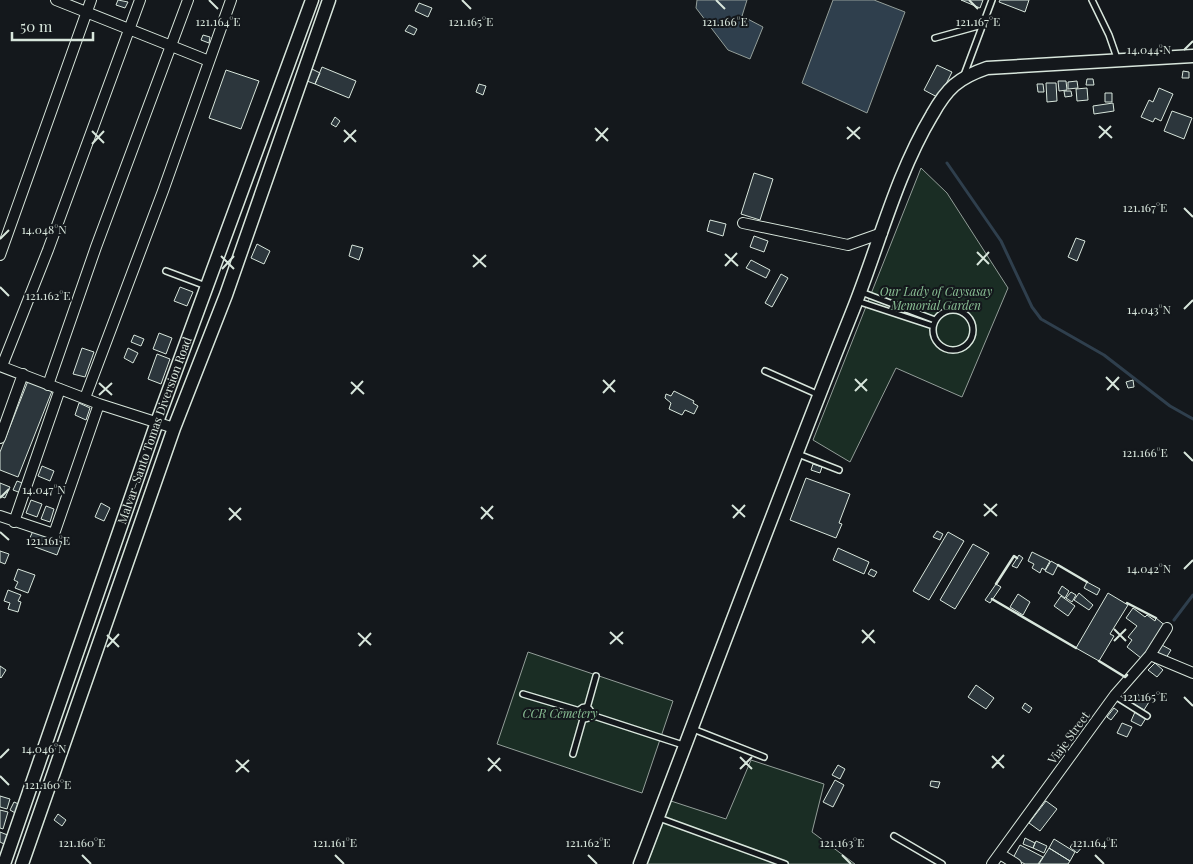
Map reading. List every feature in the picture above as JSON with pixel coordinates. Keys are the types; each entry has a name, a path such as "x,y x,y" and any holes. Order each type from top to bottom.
{"street":[{"path":"56,0 171,48 209,61"},
{"path":"0,255 91,0"},
{"path":"140,0 48,250 1,366 99,404 174,428"},
{"path":"48,385 96,247 188,0"},
{"path":"85,398 231,0"},
{"name":"Malvar–Santo Tomas Diversion Road","path":"4,864 157,422 312,0"},
{"name":"Malvar–Santo Tomas Diversion Road","path":"22,864 174,428 226,295 328,0"},
{"path":"640,864 819,395 859,297 904,172 932,114 953,84 964,76 987,68 1193,56"},
{"path":"743,223 848,245 882,233"},
{"path":"0,438 23,374"},
{"path":"14,522 60,389"},
{"path":"0,516 54,534 99,404"},
{"name":"Viaje Street","path":"992,864 1115,695 1150,655 1168,628"},
{"path":"1150,655 1193,673"},
{"path":"1000,854 1016,864"}],"lane":[{"path":"964,76 992,0"},
{"path":"1092,0 1109,35 1118,61"},
{"path":"934,38 982,25"},
{"path":"166,271 206,286"},
{"path":"859,297 934,323"},
{"path":"859,297 934,323"},
{"path":"947,310 963,311 973,323 972,338 960,349 945,349 934,338 934,323 947,310"},
{"path":"765,371 819,395"},
{"path":"797,454 839,470"},
{"path":"591,716 587,708 596,676"},
{"path":"523,694 580,711 587,708"},
{"path":"1115,695 1146,716"},
{"path":"573,754 583,719 580,711"},
{"path":"583,719 591,716 686,746"},
{"path":"692,729 764,757"},
{"path":"658,818 785,864"},
{"path":"894,836 942,864"}],"green space":[{"name":"Our Lady of Caysasay Memorial Garden","path":"921,168 947,193 1008,288 962,397 896,368 850,462 813,440"},
{"name":"CCR Cemetery","path":"528,652 673,701 642,793 497,744"},
{"path":"751,760 824,784 812,832 855,864 647,864 671,801 726,819"}],"water":[{"path":"697,0 747,0 742,16 763,27 750,59 728,50 696,8"},
{"path":"833,0 874,0 905,12 867,113 802,83"}],"building":[{"path":"118,0 128,2 125,8 116,5"},
{"path":"961,0 983,0 980,8"},
{"path":"1000,0 1029,0 1025,12 999,2"},
{"path":"419,3 432,8 428,17 415,11"},
{"path":"409,25 417,29 414,35 405,31"},
{"path":"203,35 210,37 209,43 201,40"},
{"path":"937,65 952,72 939,98 924,90"},
{"path":"322,67 356,81 349,98 315,84"},
{"path":"312,69 320,73 315,84 307,81"},
{"path":"226,70 259,81 241,129 209,118"},
{"path":"1183,71 1189,72 1189,78 1182,78"},
{"path":"1087,79 1093,79 1094,85 1086,85"},
{"path":"1058,81 1066,81 1067,90 1059,91"},
{"path":"1077,81 1078,88 1068,89 1068,82"},
{"path":"1046,83 1056,83 1057,101 1047,102"},
{"path":"479,84 486,86 483,95 476,92"},
{"path":"1037,84 1043,84 1044,92 1038,92"},
{"path":"1087,88 1088,100 1077,101 1076,89"},
{"path":"1159,88 1173,94 1161,121 1155,118 1153,122 1141,117 1149,100 1153,102"},
{"path":"1064,91 1071,91 1072,96 1065,97"},
{"path":"1105,93 1112,93 1112,102 1105,102"},
{"path":"1113,103 1114,111 1094,114 1093,106"},
{"path":"1172,111 1192,118 1184,139 1164,131"},
{"path":"335,117 340,121 336,127 331,124"},
{"path":"754,173 773,179 760,220 741,214"},
{"path":"710,220 726,224 723,236 707,231"},
{"path":"754,236 768,241 764,252 750,247"},
{"path":"1076,238 1085,241 1077,261 1068,257"},
{"path":"257,244 270,251 264,264 251,258"},
{"path":"352,245 363,248 359,260 349,256"},
{"path":"751,260 770,270 766,278 746,268"},
{"path":"781,274 788,278 772,307 765,303"},
{"path":"180,287 193,292 187,306 174,301"},
{"path":"159,333 172,338 166,354 153,349"},
{"path":"134,335 144,339 141,346 131,342"},
{"path":"82,348 94,352 85,377 73,374"},
{"path":"128,348 138,353 133,363 124,358"},
{"path":"157,354 170,359 161,384 148,379"},
{"path":"1133,380 1134,387 1128,388 1126,382"},
{"path":"28,381 52,391 18,477 0,470 0,452"},
{"path":"674,391 694,401 693,403 698,406 694,414 685,410 682,415 669,409 671,403 665,398 666,394 671,396"},
{"path":"79,403 90,408 86,420 75,415"},
{"path":"813,464 822,467 820,473 811,470"},
{"path":"42,466 54,471 50,481 38,476"},
{"path":"806,478 850,494 839,523 842,524 836,538 790,520"},
{"path":"17,481 25,484 21,493 13,490"},
{"path":"0,483 10,487 5,498 0,496"},
{"path":"31,500 42,504 37,517 26,513"},
{"path":"101,503 110,508 104,521 95,517"},
{"path":"46,506 54,509 50,522 41,519"},
{"path":"33,531 62,542 57,555 27,544"},
{"path":"937,531 943,534 940,540 933,537"},
{"path":"948,532 964,541 929,600 913,591"},
{"path":"973,544 989,553 955,609 940,600"},
{"path":"838,548 869,562 864,574 833,560"},
{"path":"0,551 9,554 5,564 0,562"},
{"path":"1032,552 1050,561 1045,570 1042,568 1040,573 1032,568 1034,564 1028,561"},
{"path":"1019,555 1023,558 1017,568 1012,566"},
{"path":"1051,561 1058,565 1053,575 1045,571"},
{"path":"18,569 35,575 28,593 15,588 18,582 14,580"},
{"path":"871,569 877,572 874,577 868,574"},
{"path":"1087,582 1100,589 1097,595 1084,588"},
{"path":"996,584 1001,587 990,603 985,600"},
{"path":"1062,586 1069,591 1065,598 1058,593"},
{"path":"8,590 21,595 18,601 21,602 18,612 8,609 10,603 4,601"},
{"path":"1071,592 1076,595 1072,602 1066,598"},
{"path":"1079,593 1093,605 1089,610 1074,600"},
{"path":"1108,593 1128,605 1110,634 1114,636 1099,661 1076,648"},
{"path":"1018,594 1030,602 1023,615 1010,607"},
{"path":"1061,596 1075,606 1068,616 1054,606"},
{"path":"1133,608 1145,617 1147,615 1155,621 1156,618 1167,627 1141,658 1127,647 1132,640 1128,637 1137,626 1126,618"},
{"path":"1160,644 1171,650 1166,658 1155,652"},
{"path":"1155,663 1163,670 1157,677 1148,670"},
{"path":"0,666 6,670 1,678 0,677"},
{"path":"976,685 994,698 986,709 968,697"},
{"path":"1137,694 1149,702 1144,710 1132,703"},
{"path":"1025,703 1032,708 1029,713 1022,708"},
{"path":"1114,708 1118,711 1111,720 1107,717"},
{"path":"1135,712 1146,718 1141,726 1131,721"},
{"path":"1122,723 1132,727 1127,737 1117,733"},
{"path":"838,765 845,769 840,779 832,775"},
{"path":"835,780 844,785 833,807 823,802"},
{"path":"931,781 940,782 938,788 930,786"},
{"path":"0,796 10,799 7,809 0,807"},
{"path":"1046,801 1057,809 1040,831 1029,823"},
{"path":"14,802 21,805 17,814 10,810"},
{"path":"0,810 8,812 3,829 0,828"},
{"path":"58,814 66,820 62,826 54,820"},
{"path":"0,832 10,836 6,845 0,842"},
{"path":"1025,838 1035,843 1033,848 1023,844"},
{"path":"1054,839 1075,852 1070,861 1049,848"},
{"path":"1076,840 1083,846 1077,853 1070,847"},
{"path":"1036,841 1047,846 1044,853 1033,848"},
{"path":"1020,845 1043,857 1038,864 1025,864 1013,858"},
{"path":"1049,848 1070,861 1068,864 1039,864"}],"waterway":[{"path":"947,163 1001,241 1032,307 1041,319 1104,355 1170,406 1193,419"},
{"path":"1174,620 1193,595"}],"wall":[{"path":"996,584 1014,556 1017,558"},
{"path":"1058,565 1087,582"},
{"path":"992,599 1076,648"},
{"path":"1127,603 1156,618"},
{"path":"1099,661 1125,677 1127,675"}]}
